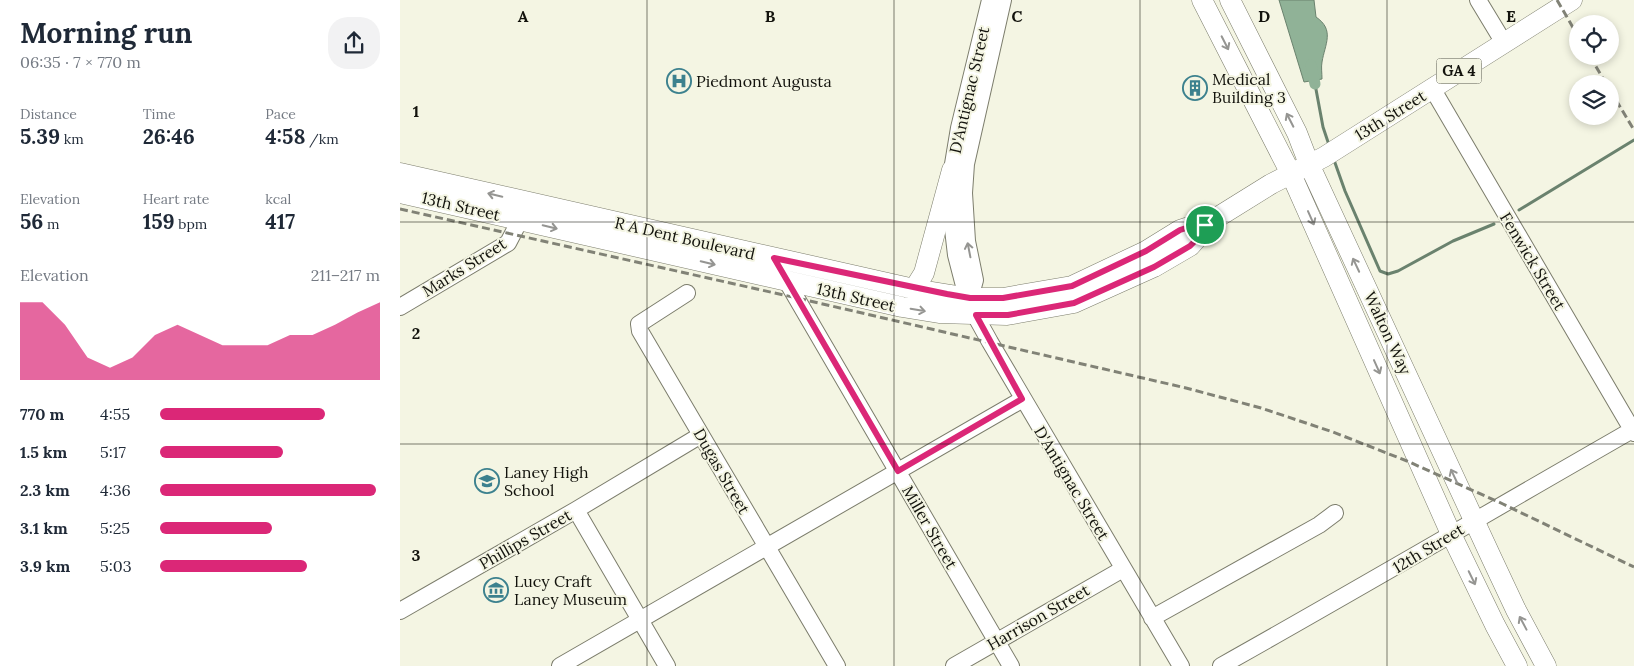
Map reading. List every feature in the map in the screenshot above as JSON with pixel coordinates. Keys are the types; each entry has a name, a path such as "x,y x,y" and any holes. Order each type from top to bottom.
{"main road":[{"name":"Walton Way","path":"1202,0 1291,174 1451,534 1517,666"},
{"name":"Walton Way","path":"1230,0 1297,133 1317,160 1474,520 1516,610 1546,666"},
{"name":"13th Street","path":"400,193 787,282 939,314 1003,298 1072,286 1146,251 1180,230 1192,226 1205,225 1347,143 1572,0"},
{"path":"914,289 926,267 952,170"},
{"name":"R A Dent Boulevard","path":"400,173 914,289 973,307"}],"street":[{"name":"D'Antignac Street","path":"990,0 959,128 952,170 953,228 956,255 963,282 973,307 1022,399 1181,666"},
{"name":"D'Antignac Street","path":"973,307 975,280 967,241 964,193 966,164 1003,0"},
{"path":"1478,0 1504,43"},
{"name":"Fenwick Street","path":"1432,88 1633,430"},
{"name":"Marks Street","path":"400,307 508,244 520,220"},
{"name":"Miller Street","path":"774,258 1011,666"},
{"name":"Dugas Street","path":"687,293 639,324 640,331 837,666"},
{"path":"560,666 1022,399"},
{"name":"12th Street","path":"1221,666 1392,570 1474,520 1633,430"},
{"name":"Phillips Street","path":"400,611 576,510 701,435"},
{"path":"576,510 667,666"},
{"path":"1152,618 1319,525 1335,512"},
{"name":"Harrison Street","path":"954,666 1123,569"}],"shaded area":[{"path":"1279,0 1314,0 1316,17 1322,22 1327,32 1322,64 1322,79 1304,82"}],"waterway":[{"path":"1311,65 1315,84"},
{"path":"1315,84 1323,127 1329,145"},
{"path":"1519,210 1634,140"},
{"path":"1334,160 1345,191 1380,271 1388,274 1398,271 1453,241 1494,224"}],"railway":[{"path":"1557,0 1569,21"},
{"path":"1595,65 1601,75"},
{"path":"1619,105 1634,130"},
{"path":"400,209 797,298 1186,388 1261,408 1333,432 1407,461 1503,504 1634,567"}],"place":[{"name":"Piedmont Augusta","path":"679,81"},
{"name":"Medical Building 3","path":"1195,88"},
{"name":"Laney High School","path":"487,481"},
{"name":"Lucy Craft Laney Museum","path":"496,590"}],"route":[{"path":"1205,225 1198,238 1190,246 1154,267 1074,303 1008,315 976,315 1022,399 898,471 774,258 914,289 970,298 1003,298 1072,286 1146,251 1180,230 1192,226 1205,225"}]}
